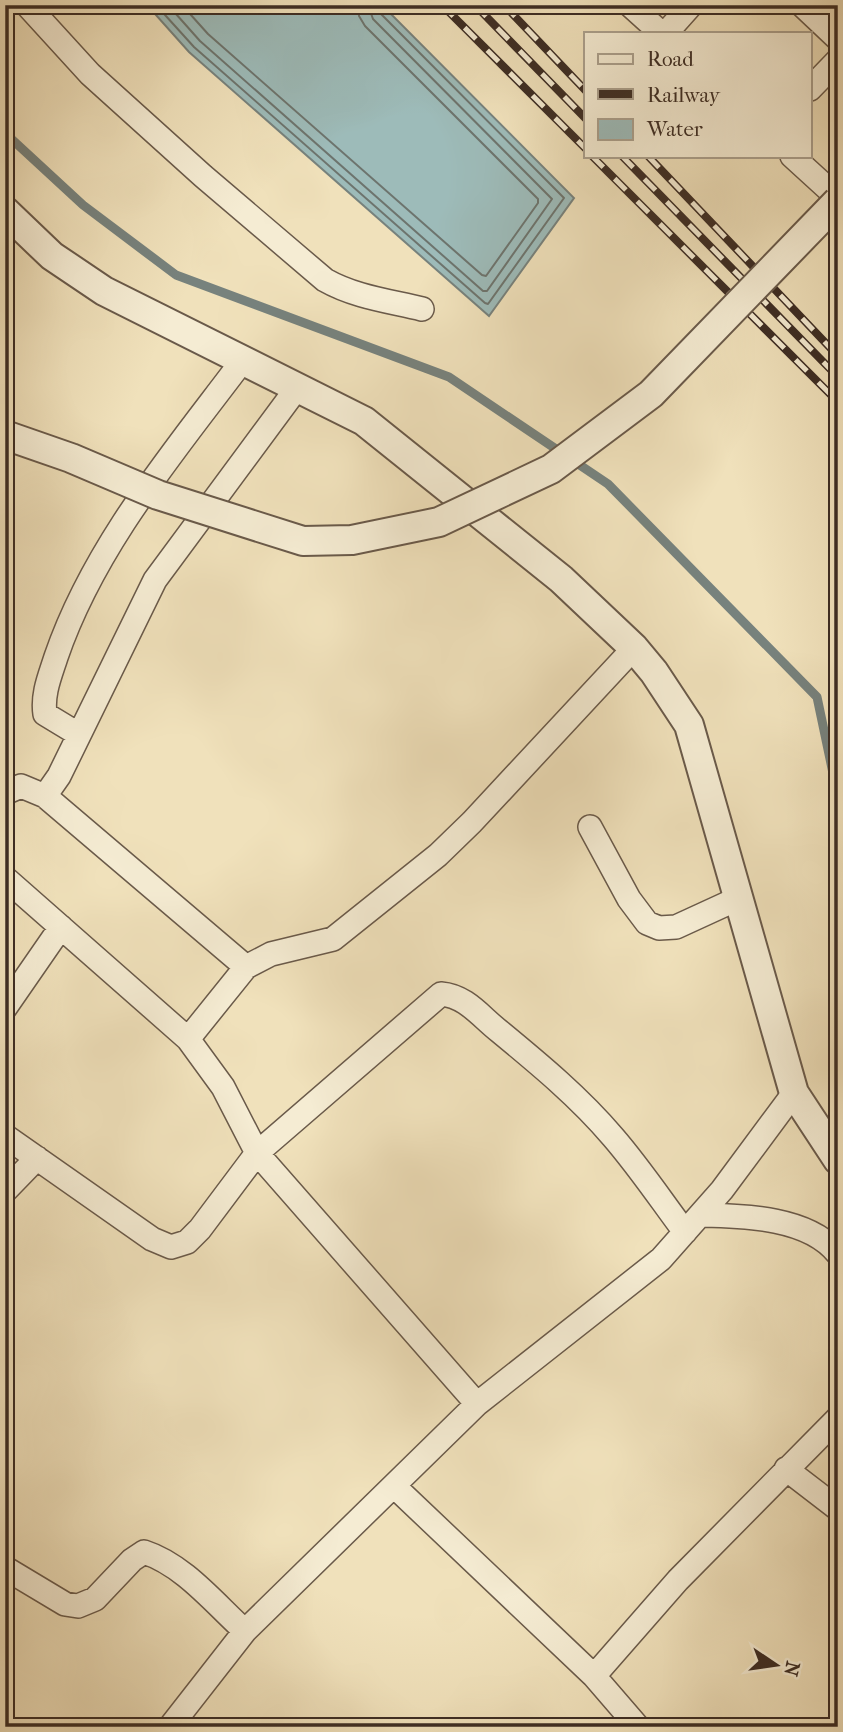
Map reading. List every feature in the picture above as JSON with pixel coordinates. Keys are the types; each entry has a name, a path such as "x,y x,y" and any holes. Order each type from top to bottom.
{"street":[{"path":"27,5 90,74 203,176 325,280 351,292 422,309"},
{"path":"631,5 660,32"},
{"path":"667,32 691,5"},
{"path":"802,5 838,39"},
{"path":"812,87 838,60"},
{"path":"5,435 71,458 158,495 303,541 352,540 439,522 551,470 651,394 838,200 794,158"},
{"path":"5,211 52,256 104,291 364,421 561,579 634,648 654,672 689,725 794,1093 838,1160"},
{"path":"78,734 45,714 44,705 45,690 68,621 124,521 243,360"},
{"path":"45,796 59,776 155,580 297,388"},
{"path":"188,1039 246,967 271,954 333,939 438,855 634,648"},
{"path":"5,793 21,786 45,796 246,967"},
{"path":"590,827 629,899 647,923 659,928 676,927 737,900"},
{"path":"5,878 188,1039 223,1087 257,1153 477,1404"},
{"path":"5,1008 61,927"},
{"path":"5,1136 152,1239 171,1247 187,1242 200,1229 257,1153 441,994 451,995 468,1003 541,1064 693,1223"},
{"path":"170,1727 245,1631 477,1404 661,1259 722,1190 794,1093"},
{"path":"5,1191 37,1158"},
{"path":"693,1223 741,1216 776,1220 805,1230 838,1254"},
{"path":"594,1676 678,1580 838,1418"},
{"path":"786,1469 838,1509"},
{"path":"394,1486 594,1676 638,1727"},
{"path":"5,1568 65,1604 78,1606 95,1599 132,1560 144,1552 159,1557 182,1573 245,1631"}],"water":[{"path":"147,5 382,5 574,198 489,316 189,52"}],"waterway":[{"path":"5,133 83,205 176,275 449,377 608,484 817,697 838,797"}],"railway":[{"path":"442,5 584,147"},
{"path":"475,5 584,117"},
{"path":"504,5 584,89"},
{"path":"594,158 838,402"},
{"path":"624,158 838,377"},
{"path":"650,158 838,356"}]}
